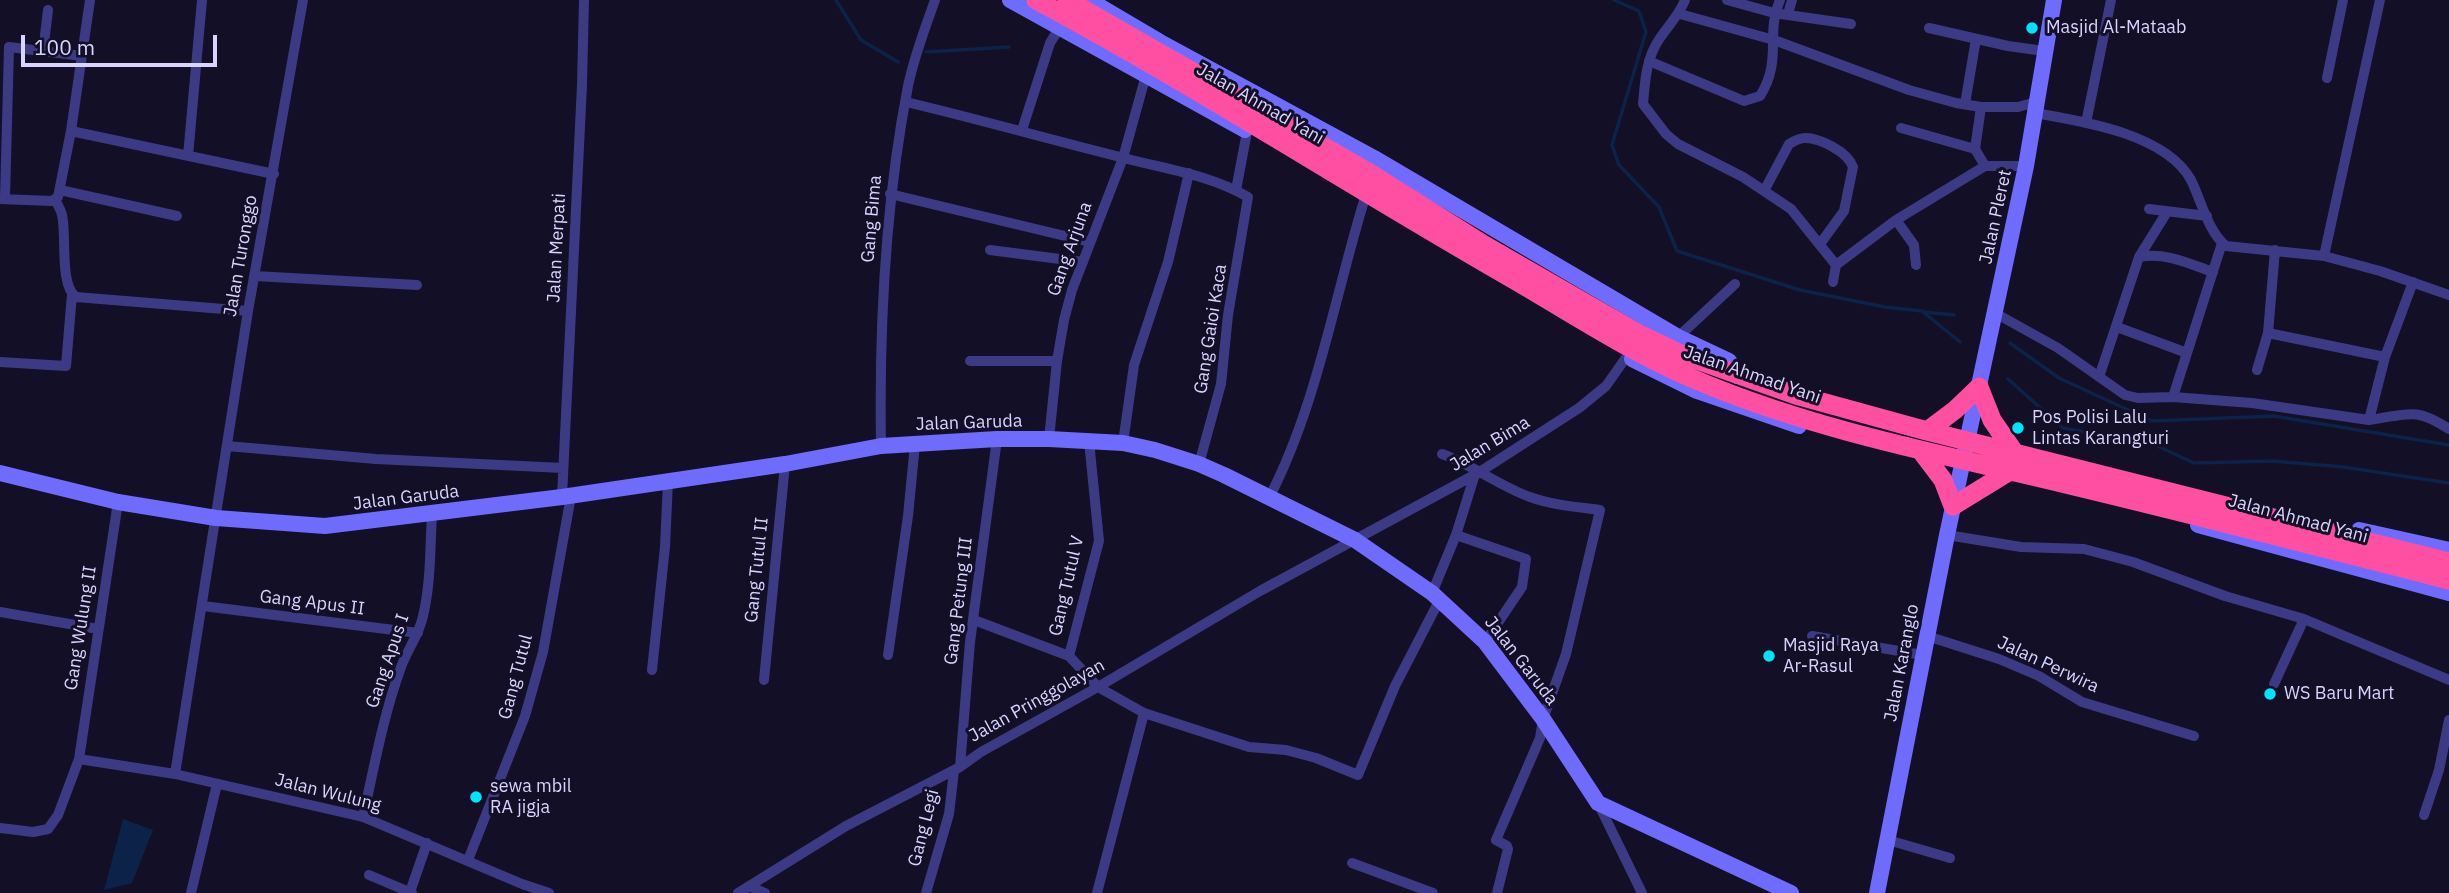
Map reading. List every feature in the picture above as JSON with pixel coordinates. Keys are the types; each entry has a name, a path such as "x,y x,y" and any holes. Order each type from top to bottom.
{"highway":[{"name":"Jalan Ahmad Yani","path":"1036,0 1279,145 1482,253 1683,355 1796,395 1967,441 2012,462 2162,508 2275,526 2298,524 2449,562"},
{"name":"Jalan Ahmad Yani","path":"1067,0 1368,172 1482,253 1666,367 1744,399 1887,442 1963,460 2012,462 2275,526 2449,580"},
{"path":"1921,451 1942,480 1953,506 2012,462 1979,387 1927,431"}],"street":[{"path":"66,366 72,294 67,282 63,219 58,195 71,131 90,0"},
{"path":"188,156 202,0"},
{"name":"Jalan Turonggo","path":"216,518 248,311 274,174 279,121 303,0"},
{"name":"Jalan Merpati","path":"566,497 563,468 584,0"},
{"path":"1010,0 1247,132 1279,145 1364,201 1662,376 1764,416 1852,441 1887,442"},
{"path":"1089,0 1160,42 1374,158 1678,337 1729,361 1737,376"},
{"path":"1685,0 1680,14 1659,39 1649,61 1643,104 1666,134 1678,144 1743,177 1790,209 1836,265"},
{"path":"1727,0 1774,13 1851,24"},
{"path":"1649,61 1744,101 1760,96 1768,84 1773,67 1774,13 1780,0"},
{"path":"1788,14 1792,0"},
{"name":"Jalan Pleret","path":"1967,441 2026,166 2054,0"},
{"path":"2086,123 2111,0"},
{"path":"2327,78 2343,0"},
{"path":"2324,256 2380,0"},
{"name":"Gang Bima","path":"881,446 885,268 890,194 906,102 931,1"},
{"path":"43,51 48,10"},
{"path":"1680,14 1774,40 1909,90 1981,107 2036,108 2126,135 2165,153 2189,177 2222,243 2235,248 2324,256 2380,271 2449,295"},
{"path":"1022,130 1050,43 1060,27"},
{"path":"1929,28 2044,51"},
{"path":"1965,104 1976,39"},
{"path":"82,56 9,47 3,199 58,195 177,216"},
{"name":"Gang Arjuna","path":"1049,439 1056,361 1064,320 1090,242 1123,158 1146,75"},
{"path":"906,102 1189,173 1236,190 1247,132"},
{"path":"1981,107 1975,149 1985,166"},
{"path":"1901,128 1975,149"},
{"path":"71,131 274,174"},
{"path":"1764,191 1789,144 1796,139 1810,138 1847,157 1853,166 1844,211 1820,244"},
{"path":"1833,282 1836,265 1896,220 1985,166 2026,166"},
{"path":"1124,443 1134,365 1168,262 1189,173"},
{"name":"Gang Gaioi Kaca","path":"1199,464 1221,384 1229,310 1248,197 1236,190"},
{"path":"890,194 1090,242"},
{"path":"1269,498 1293,448 1364,201"},
{"path":"2149,209 2207,216"},
{"path":"2099,377 2139,257 2167,212"},
{"path":"1896,220 1914,245 1916,265"},
{"path":"2173,397 2222,243"},
{"path":"990,250 1083,262"},
{"path":"2257,370 2268,332 2275,250"},
{"path":"2139,257 2163,256 2178,259 2213,272"},
{"path":"255,276 417,285"},
{"path":"2369,420 2385,357 2413,282"},
{"path":"1678,337 1735,284"},
{"path":"72,294 87,298 248,311"},
{"path":"1995,313 2058,348 2125,395 2138,398 2173,397 2252,403 2369,420 2421,414 2432,417 2449,429"},
{"path":"2117,327 2187,353"},
{"path":"2268,332 2385,357"},
{"name":"Jalan Bima","path":"1355,540 1476,473 1579,408 1606,386 1627,356"},
{"path":"970,361 1056,361"},
{"path":"0,362 79,367"},
{"name":"Jalan Garuda","path":"0,473 117,502 216,518 325,526 566,497 785,464 881,446 997,439 1124,443 1199,464 1355,540 1436,596 1485,642 1543,719 1598,803"},
{"name":"Gang Petung III","path":"957,769 997,439"},
{"name":"Gang Tutul V","path":"1069,656 1099,541 1089,441"},
{"name":"Jalan Karanglo","path":"1877,893 1922,655 1967,441"},
{"path":"888,655 908,516 915,444"},
{"path":"227,446 376,459 563,468"},
{"path":"1442,454 1476,473 1540,500 1600,510 1566,654 1543,719 1540,738 1496,840 1507,846 1497,893"},
{"name":"Gang Tutul II","path":"764,680 785,464"},
{"path":"1436,596 1476,473"},
{"path":"652,670 665,547 668,481"},
{"name":"Gang Tutul","path":"468,860 525,716 543,652 566,497"},
{"name":"Gang Wulung II","path":"79,760 117,502"},
{"path":"2162,508 2191,523 2210,529 2449,593"},
{"name":"Gang Apus I","path":"363,817 393,692 408,651 418,634 426,602 432,514"},
{"path":"175,774 216,518"},
{"path":"2298,524 2313,521 2449,550"},
{"path":"1947,535 2021,547 2084,549 2133,562 2225,596 2304,619 2449,680"},
{"path":"1456,536 1526,559 1522,587 1485,642"},
{"name":"Jalan Pringgolayan","path":"738,893 838,831 957,769 981,752 1098,687 1260,591 1355,540"},
{"name":"Gang Tutul V","path":"974,620 1069,656 1098,687 1144,713 1249,747 1266,747 1316,758 1358,775 1436,596"},
{"name":"Gang Apus II","path":"203,606 418,634"},
{"path":"0,611 98,629"},
{"path":"2274,684 2304,619"},
{"path":"1812,636 1922,655"},
{"name":"Jalan Perwira","path":"1927,636 1999,659 2039,676 2082,702 2194,736"},
{"path":"1097,893 1144,713"},
{"path":"2424,815 2449,720"},
{"path":"0,828 33,832 48,830 58,815 79,760"},
{"name":"Jalan Wulung","path":"79,760 175,774 363,817 549,893"},
{"name":"Gang Legi","path":"926,893 949,814 957,769"},
{"path":"191,893 218,784"},
{"path":"1598,803 1642,893"},
{"path":"1598,803 1791,893"},
{"path":"1888,840 1950,858"},
{"path":"369,875 411,892 427,843"},
{"path":"1352,863 1433,893"},
{"path":"749,886 765,893"}],"water":[{"path":"123,819 153,830 132,883 104,890"}],"waterway":[{"path":"836,0 861,40 898,62"},
{"path":"1614,0 1639,11 1646,32 1612,145 1619,165 1659,207 1677,251 1800,290 1885,307 1922,311 1960,342"},
{"path":"926,52 1009,47"},
{"path":"1924,312 1954,315"},
{"path":"2010,343 2059,378 2152,421 2274,416 2449,445"},
{"path":"2008,379 2063,428 2153,444 2194,463 2273,461 2343,467 2449,483"}],"place":[{"name":"Masjid Al-Mataab","path":"2032,28"},
{"name":"Pos Polisi Lalu Lintas Karangturi","path":"2018,428"},
{"name":"Masjid Raya Ar-Rasul","path":"1769,656"},
{"name":"WS Baru Mart","path":"2270,694"},
{"name":"sewa mbil RA jigja","path":"476,797"}]}
